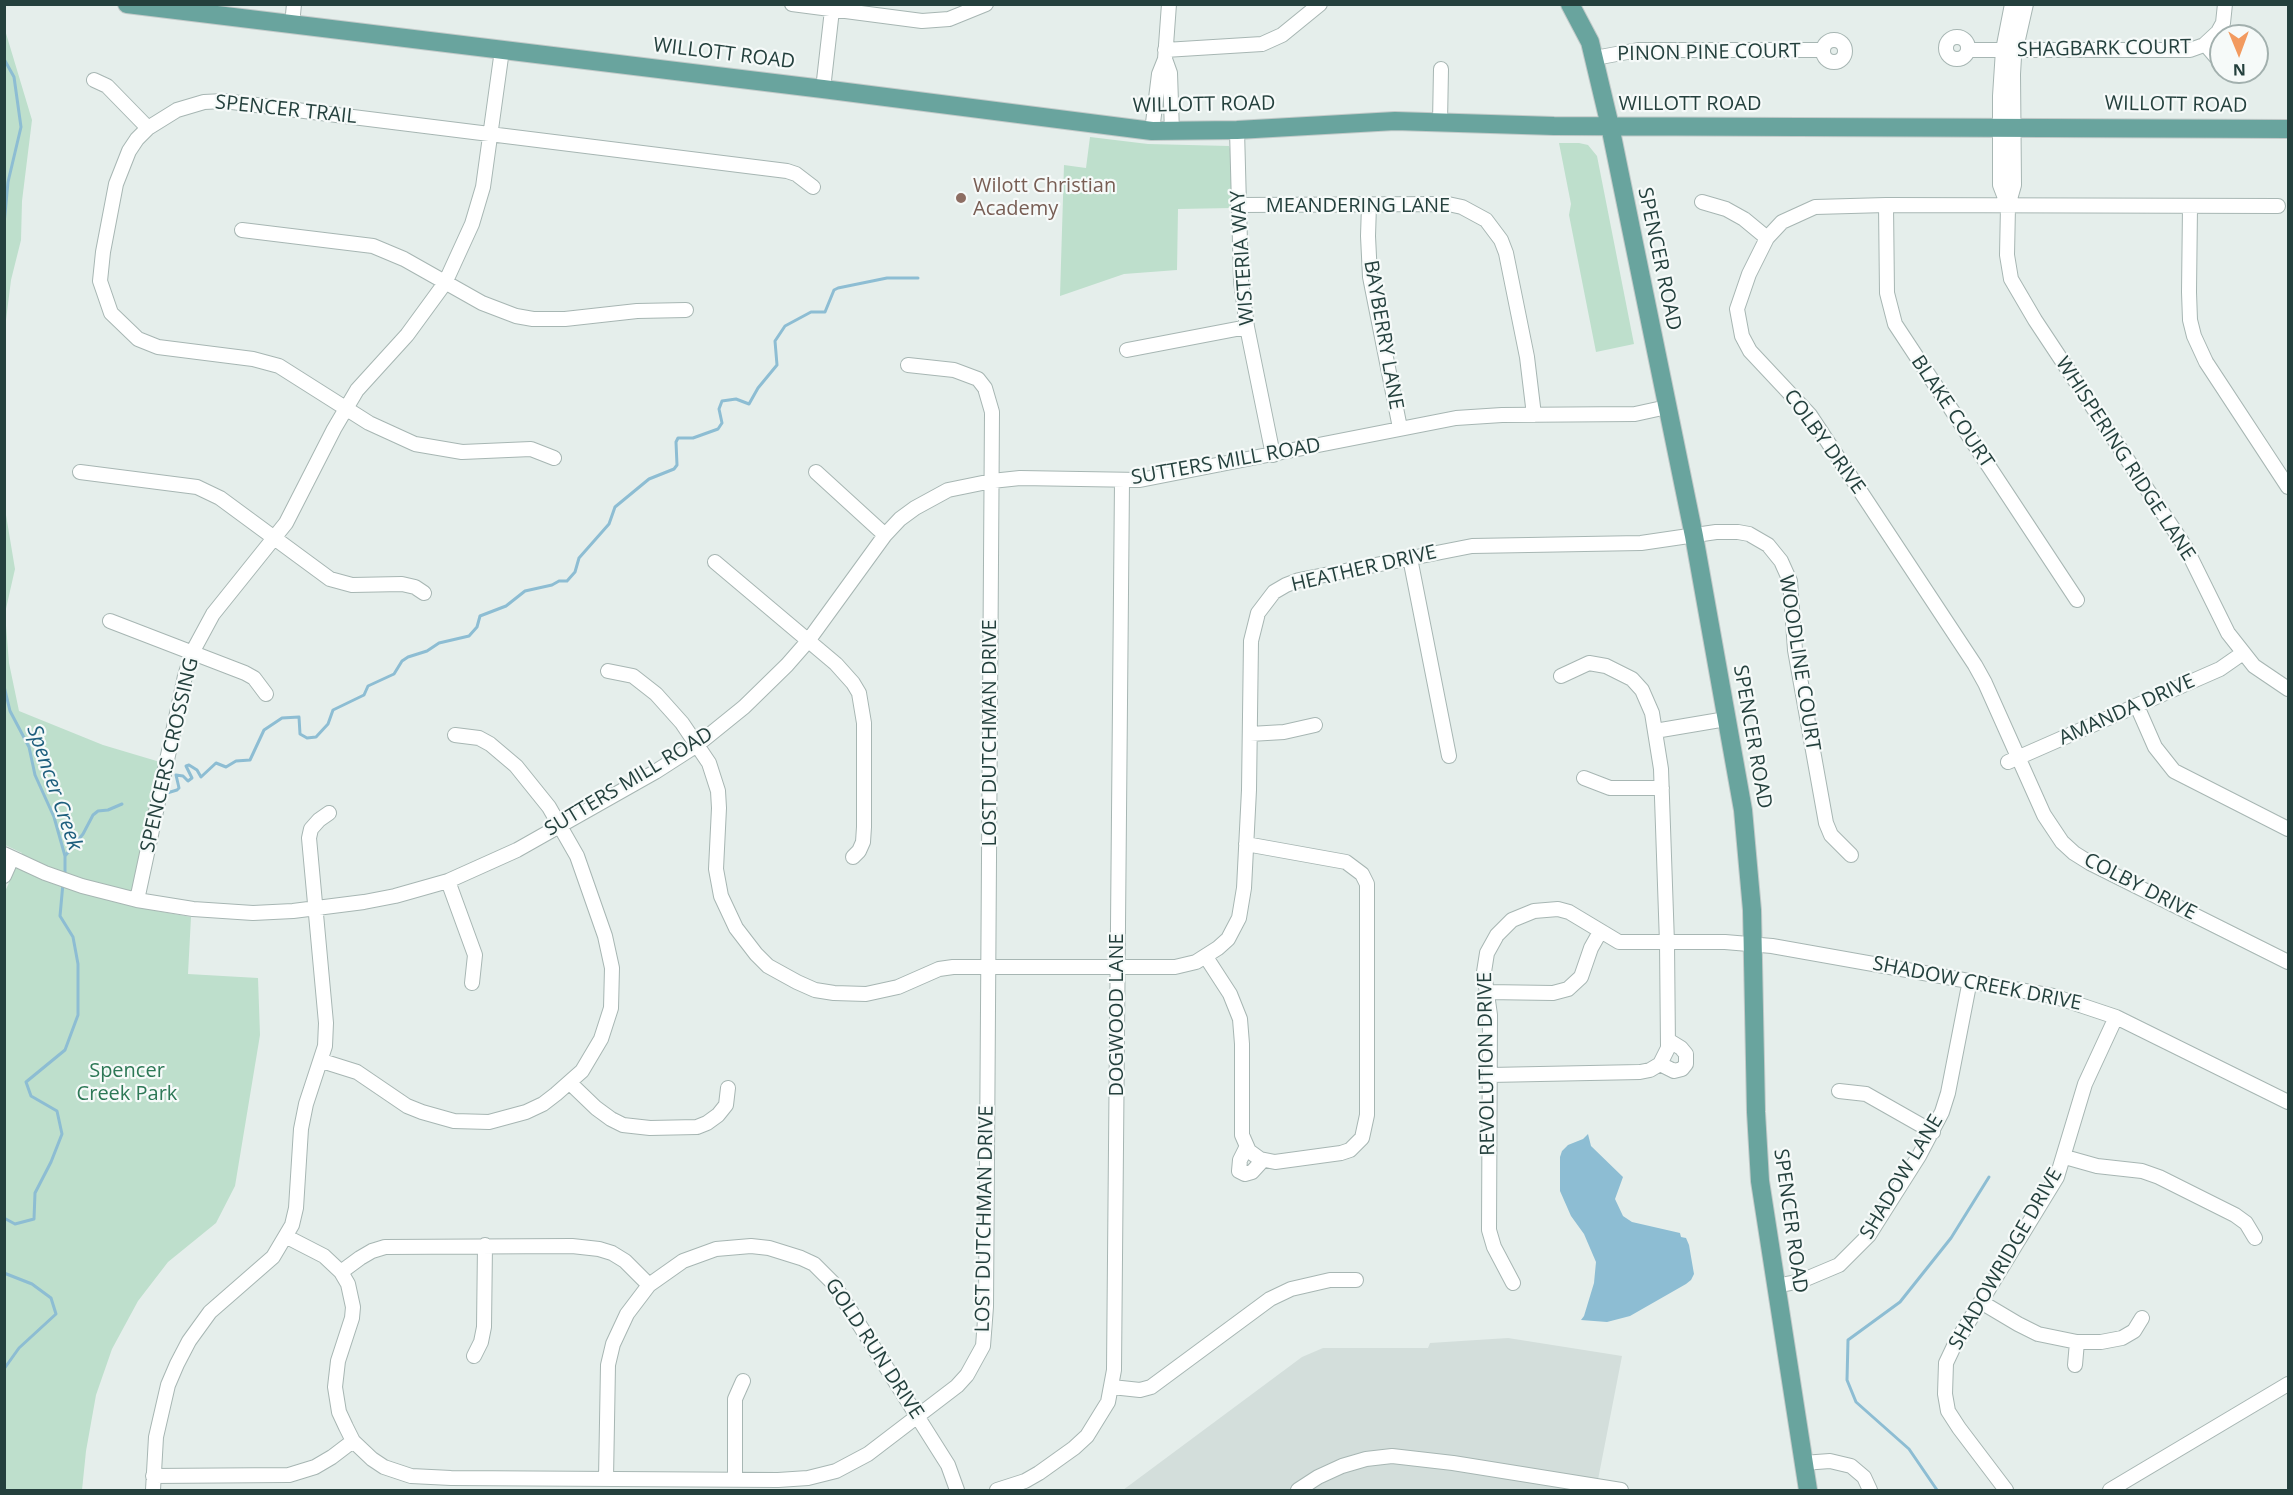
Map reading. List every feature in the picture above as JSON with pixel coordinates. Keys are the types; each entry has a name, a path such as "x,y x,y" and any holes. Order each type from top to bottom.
{"main road":[{"name":"WILLOTT ROAD","path":"127,4 1152,131 1237,130 1395,121 1610,126 2289,129"},
{"name":"SPENCER ROAD","path":"1570,4 1583,26 1595,58 1610,126 1694,536 1747,846 1758,1156 1808,1491"}],"street":[{"path":"292,25 294,4"},
{"path":"792,4 909,20 956,17 986,4"},
{"path":"1152,131 1159,74 1165,55 1169,4"},
{"path":"1165,55 1262,44 1296,31 1320,4"},
{"name":"WHISPERING RIDGE LANE","path":"2012,4 2007,127 2000,185 2008,206 2007,255 2011,279 2021,299 2186,548 2228,633 2254,666 2289,689"},
{"name":"WHISPERING RIDGE LANE","path":"2009,51 2022,30 2026,4"},
{"name":"SHAGBARK COURT","path":"2224,24 2225,4"},
{"path":"823,89 832,9"},
{"name":"SHAGBARK COURT","path":"1968,50 2178,51 2190,50 2209,42"},
{"name":"SHAGBARK COURT","path":"2205,44 2209,49"},
{"name":"SPENCERS CROSSING","path":"137,900 185,676 193,651 213,614 275,539 297,505 345,408 371,373 420,319 445,283 463,247 478,208 487,169 502,50"},
{"name":"PINON PINE COURT","path":"1595,58 1638,50 1823,51"},
{"path":"1165,55 1170,74 1172,132"},
{"path":"1440,122 1442,69"},
{"path":"94,80 107,86 148,128"},
{"name":"SPENCER TRAIL","path":"554,458 531,449 462,452 433,448 388,433 292,374 267,362 170,350 148,344 128,331 111,313 100,281 110,210 116,184 129,151 148,128 164,117 193,105 224,101 787,171 796,174 813,188"},
{"name":"WISTERIA WAY","path":"1237,130 1240,281 1273,455"},
{"path":"1702,202 1726,209 1744,219 1767,238"},
{"name":"MEANDERING LANE","path":"1238,205 1448,204 1474,212 1494,228 1501,240 1511,274 1527,357 1534,415"},
{"name":"BAYBERRY LANE","path":"1369,205 1370,277 1400,428"},
{"name":"COLBY DRIVE","path":"2278,207 1886,205 1815,207 1782,222 1767,238 1741,294 1737,309 1742,336 1750,351 1810,415 1985,683 2014,760 2044,815 2062,842 2074,853 2117,877 2289,962"},
{"name":"BLAKE COURT","path":"1886,205 1887,293 1895,324 2077,600"},
{"path":"2190,207 2189,292 2193,336 2206,362 2284,469 2289,487"},
{"path":"242,230 373,246 396,255 492,307 516,316 533,319 565,319 637,311 686,310"},
{"path":"1127,350 1247,327"},
{"name":"LOST DUTCHMAN DRIVE","path":"341,1272 351,1295 352,1318 338,1361 335,1387 339,1412 353,1441 372,1459 384,1467 411,1476 606,1479 808,1478 836,1471 868,1454 957,1386 967,1375 983,1346 986,1329 992,412 982,375 954,369 908,365"},
{"name":"SUTTERS MILL ROAD","path":"8,856 45,873 82,886 137,900 226,912 253,913 315,909 395,896 448,880 517,850 698,745 744,707 787,665 808,641 885,535 900,519 937,495 960,486 1020,478 1122,481 1157,477 1456,418 1635,414 1667,407"},
{"path":"80,472 197,488 220,498 320,574 340,583 352,585 402,584 415,587 424,593"},
{"path":"816,472 885,535"},
{"name":"DOGWOOD LANE","path":"997,1491 1025,1481 1074,1448 1097,1422 1108,1402 1112,1387 1116,1349 1122,481"},
{"name":"WOODLINE COURT","path":"1694,536 1726,531 1749,534 1768,544 1786,571 1790,581 1795,650 1826,823 1831,835 1851,855"},
{"name":"HEATHER DRIVE","path":"1206,957 1228,939 1239,918 1242,903 1250,734 1251,641 1258,613 1275,592 1299,580 1462,548 1495,544 1641,543 1694,536"},
{"path":"1410,558 1449,756"},
{"path":"715,562 845,673 859,693 863,709 864,835 859,851 853,857"},
{"path":"110,621 193,651 254,678 266,694"},
{"name":"AMANDA DRIVE","path":"2014,760 2220,669 2242,653"},
{"path":"1490,1074 1640,1072 1650,1070 1660,1064 1668,1048 1661,769 1648,702 1632,679 1595,663 1584,665 1561,676"},
{"path":"608,671 633,676 643,682 669,708 709,763 718,791 716,855 721,896 736,928 768,966 815,990 850,994 882,991 939,969 988,966 1175,967 1206,957 1230,994 1240,1019 1242,1135 1246,1148 1263,1160 1275,1162 1341,1153 1350,1150 1362,1138 1367,1115 1367,884 1362,874 1346,862 1246,844"},
{"path":"2137,705 2155,747 2174,771 2289,829"},
{"path":"1655,730 1726,719"},
{"path":"1250,734 1284,732 1315,724"},
{"path":"322,1061 357,1072 407,1106 454,1121 489,1122 506,1119 543,1104 570,1083 587,1063 604,1031 611,1008 612,968 596,909 577,856 561,825 533,785 516,766 490,744 471,736 455,735"},
{"path":"1584,778 1610,789 1662,788"},
{"path":"153,1491 156,1437 161,1409 168,1385 189,1341 210,1312 260,1271 287,1237 297,1208 301,1129 306,1104 322,1061 326,1023 309,838 311,829 329,813"},
{"path":"4,876 8,856"},
{"path":"448,880 475,955 472,983"},
{"name":"REVOLUTION DRIVE","path":"1514,1283 1494,1247 1490,1230 1490,1015 1484,972 1492,943 1505,926 1524,914 1546,909 1569,912 1619,942 1752,944"},
{"path":"1487,992 1553,993 1568,989 1581,977 1591,948 1600,932"},
{"name":"SHADOW CREEK DRIVE","path":"1752,944 2053,996 2116,1017 2289,1102"},
{"name":"SHADOW LANE","path":"1776,1286 1819,1275 1839,1265 1869,1235 1933,1132 1948,1093 1970,980"},
{"name":"SHADOWRIDGE DRIVE","path":"2006,1491 1948,1411 1944,1394 1946,1363 1955,1344 2057,1177 2085,1084 2116,1017"},
{"path":"1660,1064 1674,1071 1682,1069 1686,1064 1686,1054 1668,1040"},
{"path":"570,1083 611,1119 623,1125 650,1128 696,1126 707,1123 726,1105 728,1088"},
{"path":"1839,1091 1866,1094 1933,1132"},
{"path":"1246,1148 1240,1160 1239,1171 1245,1174 1252,1172 1263,1160"},
{"path":"2064,1157 2097,1166 2142,1171 2159,1177 2235,1215 2246,1223 2255,1238"},
{"path":"287,1237 324,1256 341,1272 372,1251 385,1247 485,1245 599,1248 625,1261 649,1285"},
{"path":"474,1356 481,1342 484,1327 485,1245"},
{"name":"GOLD RUN DRIVE","path":"606,1479 609,1365 620,1326 649,1285 683,1261 716,1249 732,1246 769,1248 801,1258 814,1264 833,1283 948,1465 957,1491"},
{"path":"1112,1387 1140,1389 1151,1387 1270,1299 1291,1289 1330,1280 1356,1280"},
{"path":"1981,1302 2038,1334 2077,1342 2101,1342 2122,1338 2134,1330 2142,1318"},
{"path":"2074,1365 2077,1342"},
{"path":"735,1479 735,1399 743,1381"},
{"path":"2110,1491 2289,1384"},
{"path":"153,1476 289,1476 315,1467 353,1441"},
{"path":"1298,1491 1318,1477 1342,1466 1366,1459 1392,1456 1453,1463 1621,1491"},
{"path":"1803,1463 1830,1461 1851,1466 1864,1477 1870,1491"}],"shaded area":[{"path":"1508,1338 1622,1356 1596,1490 1123,1490 1302,1357 1323,1348 1428,1348 1430,1343"}],"green space":[{"path":"5,30 32,120 22,201 21,240 11,280 6,320 5,386"},
{"path":"1090,137 1148,144 1229,146 1232,156 1232,208 1178,209 1177,270 1124,274 1060,296 1064,165 1086,168"},
{"path":"1559,143 1588,145 1597,156 1634,344 1596,352 1569,215 1571,204"},
{"path":"5,509 15,569 5,613"},
{"name":"Spencer Creek Park","path":"5,613 9,663 19,711 103,745 160,762 130,906 191,917 188,974 258,978 260,1035 235,1186 216,1223 168,1262 138,1301 112,1349 96,1395 82,1490 5,1490 4,894 22,853 5,845"}],"water":[{"path":"1588,1134 1591,1146 1623,1177 1615,1199 1623,1216 1632,1222 1680,1233 1689,1245 1694,1274 1686,1284 1630,1316 1607,1322 1581,1320 1594,1283 1596,1262 1584,1234 1571,1216 1560,1191 1562,1151"}],"waterway":[{"name":"Spencer Creek","path":"4,59 14,77 21,127 8,182 4,224"},
{"path":"167,793 179,788 176,775 183,776 188,781 192,778 186,766 189,765 197,770 201,777 216,763 226,767 236,761 250,760 264,730 282,718 299,717 300,734 307,738 316,737 328,724 333,710 364,695 368,686 394,674 402,661 408,657 427,651 439,643 469,636 477,627 480,616 506,606 525,591 552,585 559,581 567,581 575,572 579,558 609,524 615,507 649,479 674,469 677,465 676,442 678,438 693,438 718,429 722,423 719,409 722,401 736,399 749,404 758,388 777,365 775,341 785,326 811,312 825,312 834,290 838,288 887,278 918,278"},
{"name":"Spencer Creek","path":"4,686 10,711 29,747 35,775 54,817 65,856 65,876"},
{"path":"65,856 83,834 93,815 98,811 108,810 122,804"},
{"name":"Spencer Creek","path":"4,1218 15,1224 34,1219 35,1193 62,1134 57,1111 31,1096 26,1082 65,1050 78,1015 78,964 73,937 60,916 63,883"},
{"path":"1937,1490 1909,1449 1856,1402 1847,1380 1848,1340 1900,1302 1951,1238 1989,1177"},
{"name":"Spencer Creek","path":"4,1273 32,1284 51,1298 56,1314 19,1348 4,1369"}],"place":[{"name":"Wilott Christian Academy","path":"961,198"}]}
